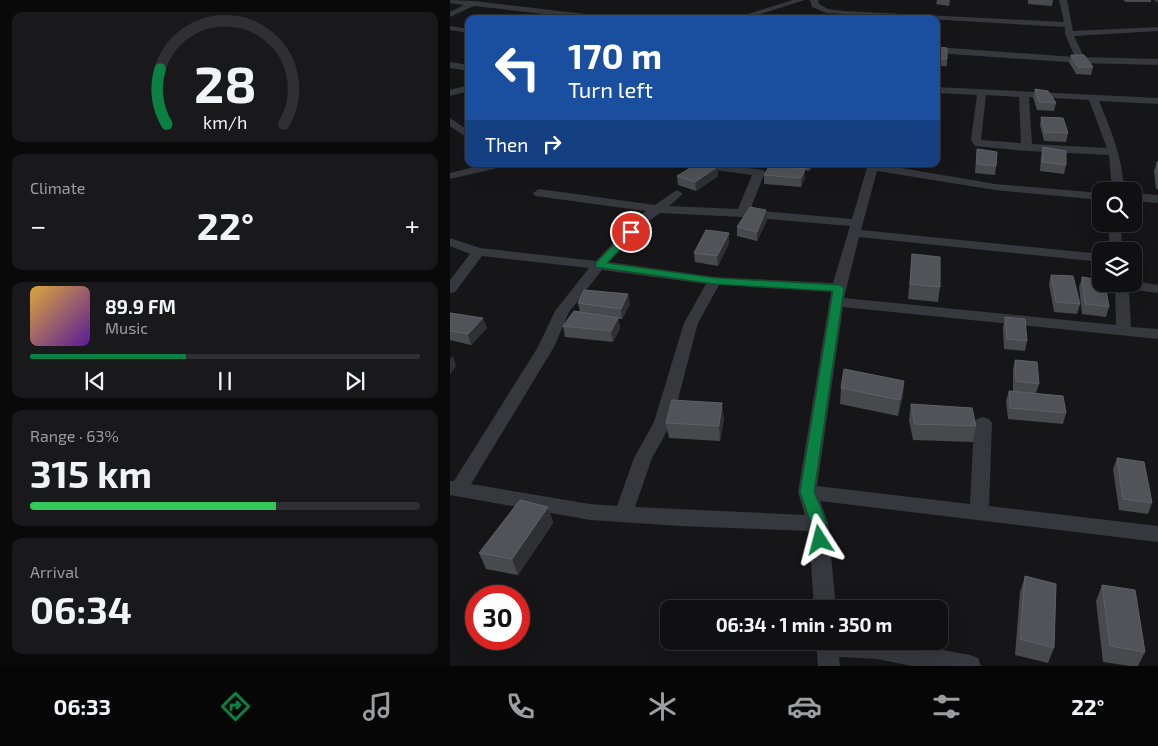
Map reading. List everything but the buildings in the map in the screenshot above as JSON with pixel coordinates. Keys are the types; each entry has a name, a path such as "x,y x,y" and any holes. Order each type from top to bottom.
{"street":[{"path":"749,15 801,0"},
{"path":"814,0 815,5 826,11 873,15"},
{"path":"1054,0 1063,0 1069,29 1081,60"},
{"path":"450,1 476,2 579,15"},
{"path":"450,15 476,2"},
{"path":"940,20 1069,29 1158,29"},
{"path":"450,28 465,30"},
{"path":"940,50 1081,60 1158,62"},
{"path":"450,65 465,67"},
{"path":"450,93 465,89"},
{"path":"940,90 1158,101"},
{"path":"982,92 976,142 1027,148 1112,152"},
{"path":"1024,95 1027,148"},
{"path":"1093,98 1119,175 1119,182"},
{"path":"450,121 465,133"},
{"path":"450,176 486,167"},
{"path":"743,213 761,168 744,167"},
{"path":"824,600 818,523 807,492 838,295 871,167"},
{"path":"883,167 995,187 1092,195"},
{"path":"539,193 657,209 743,213 1092,257"},
{"path":"677,194 642,221 599,265 562,311 546,347 455,489 590,512 818,523"},
{"path":"1142,198 1158,199"},
{"path":"450,242 478,252 599,265 715,281 1158,334"},
{"path":"450,288 478,252"},
{"path":"623,515 642,458 663,422 691,323 715,281"},
{"path":"1142,287 1158,289"},
{"path":"1122,292 1124,331"},
{"path":"980,513 983,423"},
{"path":"807,492 1158,534"},
{"path":"828,651 877,649 970,666"}],"route":[{"path":"631,232 599,265 715,281 839,288 807,492 818,523 820,540"}]}
